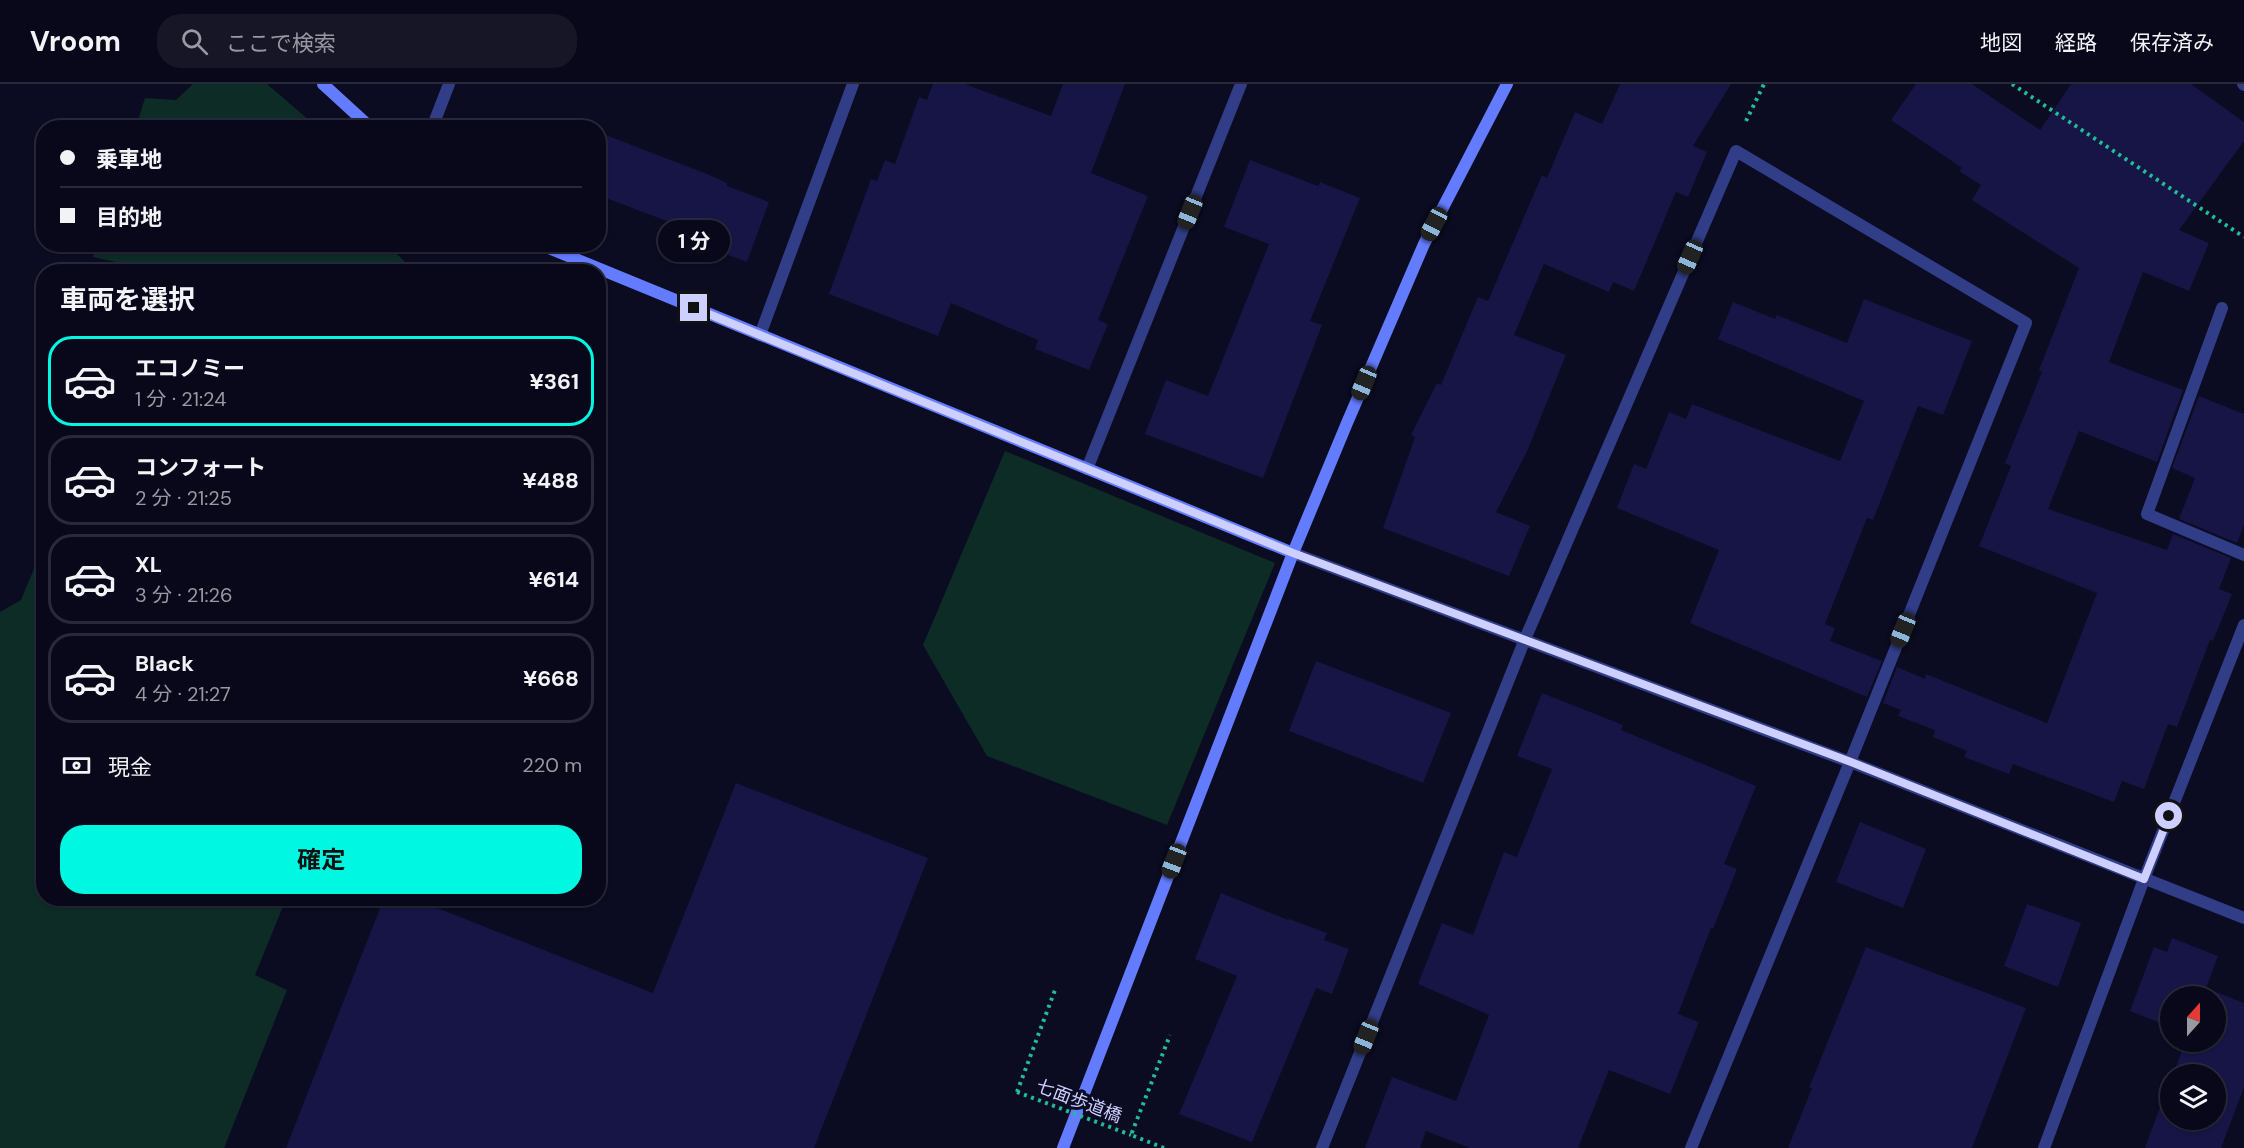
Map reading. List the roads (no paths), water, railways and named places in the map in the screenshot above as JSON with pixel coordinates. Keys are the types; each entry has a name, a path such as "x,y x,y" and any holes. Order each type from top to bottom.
{"street":[{"path":"323,84 362,120"},
{"path":"435,120 449,84"},
{"path":"760,335 853,84"},
{"path":"1087,468 1241,84"},
{"path":"1063,1148 1293,553 1424,244 1507,84"},
{"path":"1322,1148 1525,639 1736,151 2026,323 1851,762 1691,1148"},
{"path":"558,252 588,264"},
{"path":"606,272 1293,553 1851,762 2244,918"},
{"path":"2222,308 2147,514 2244,555"},
{"path":"2044,1148 2144,879 2244,625"}]}
